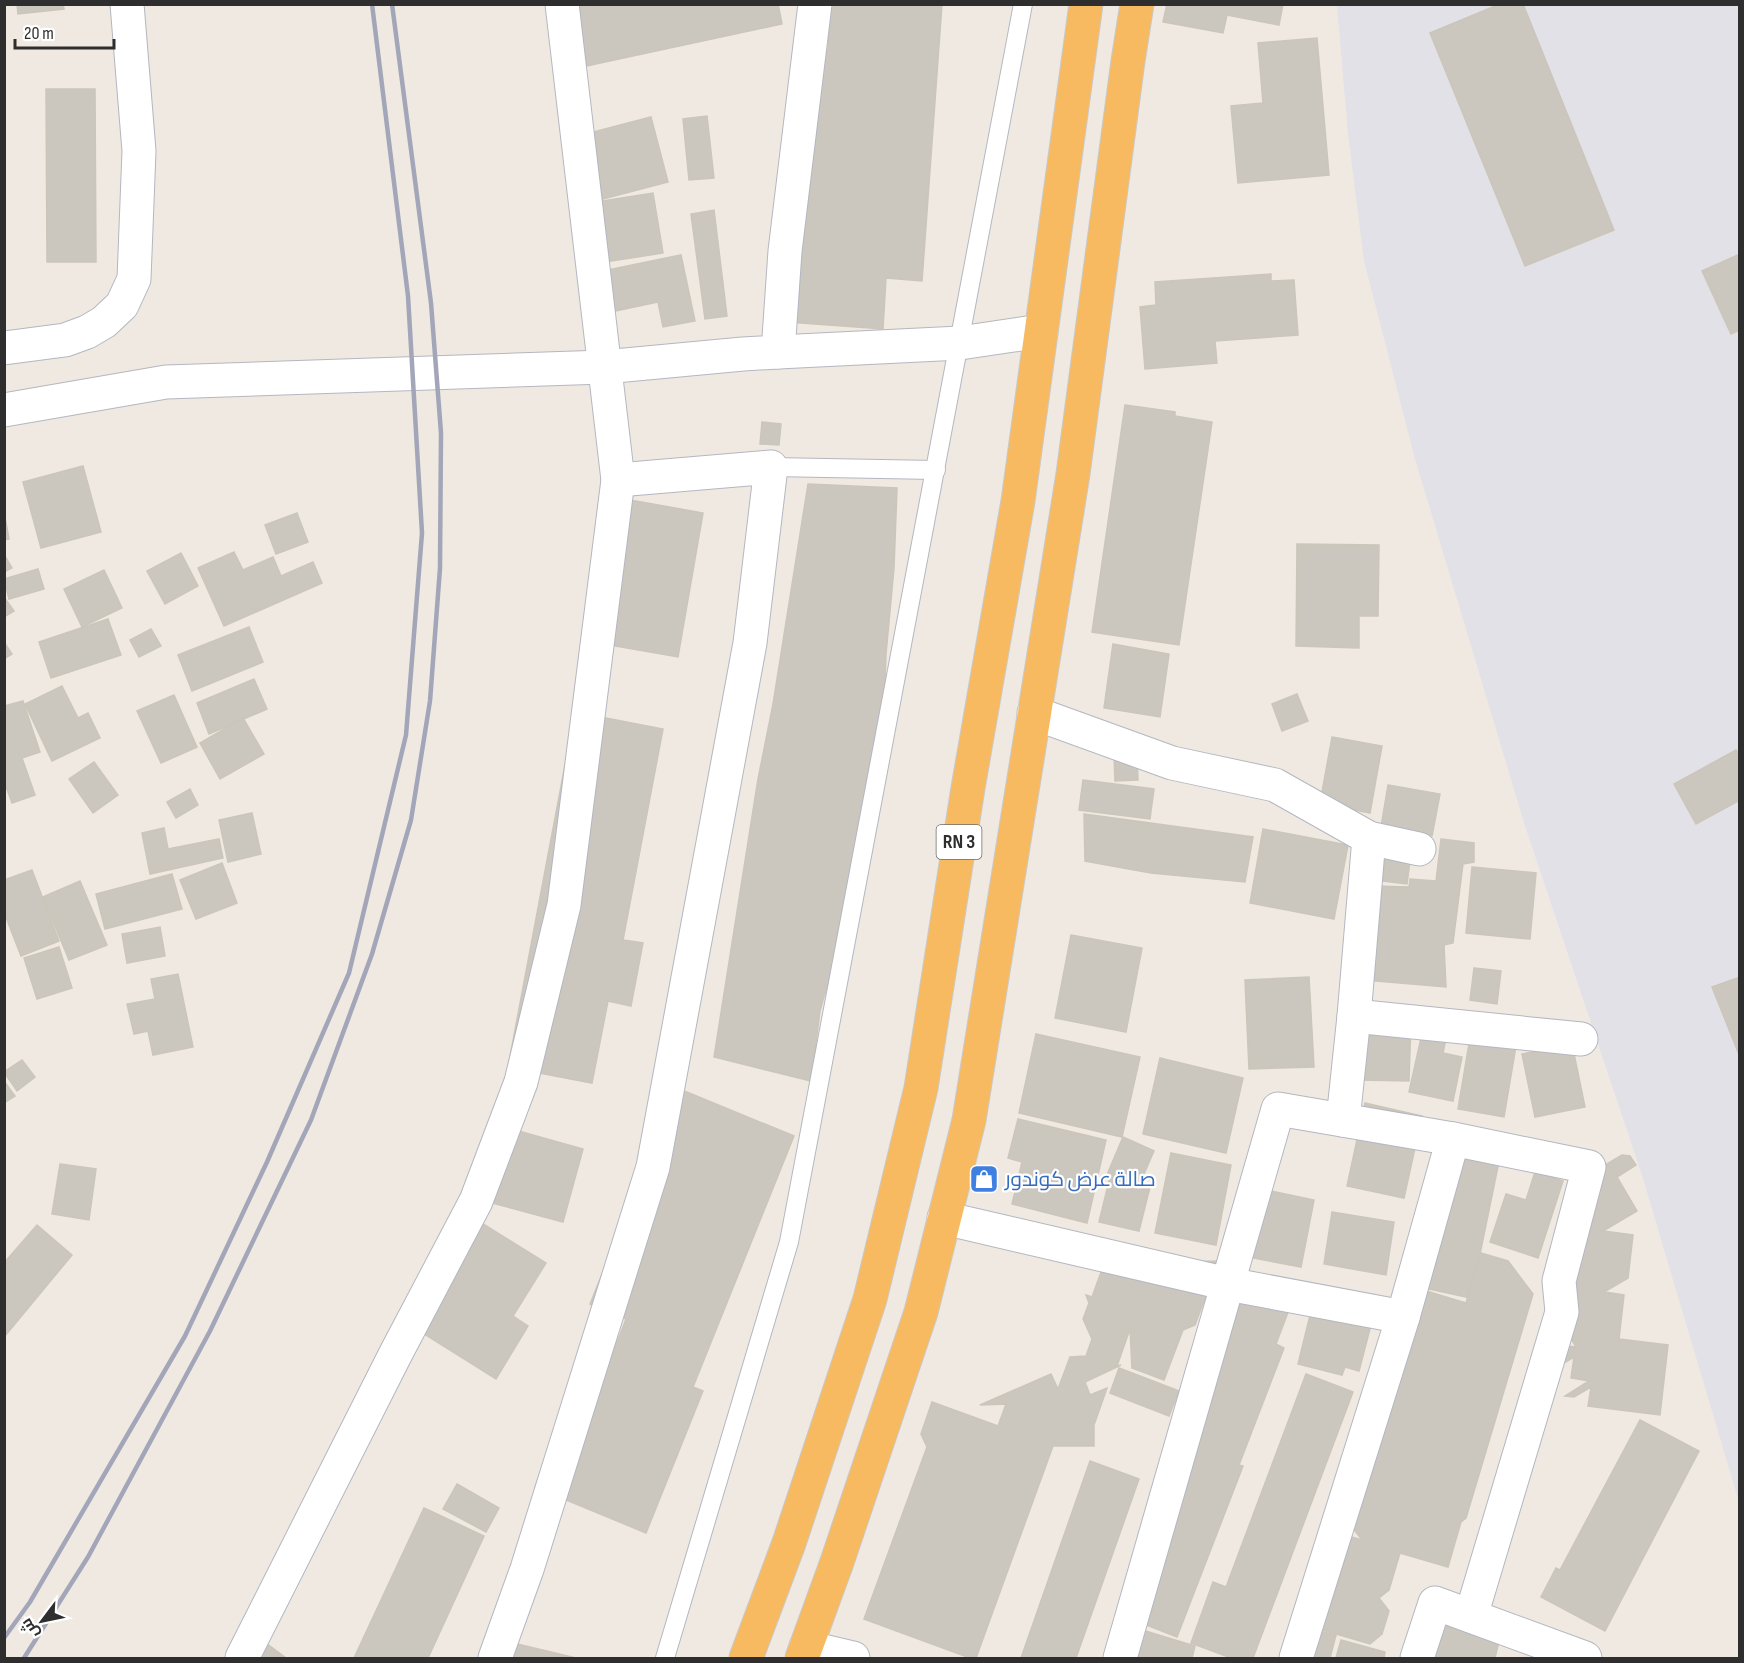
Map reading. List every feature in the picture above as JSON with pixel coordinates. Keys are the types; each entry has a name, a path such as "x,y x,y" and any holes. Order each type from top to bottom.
{"highway":[{"name":"RN 3","path":"746,1659 789,1543 870,1299 921,1088 968,788 1018,501 1086,4"},
{"name":"RN 3","path":"804,1653 921,1312 969,1120 1073,474 1137,4"}],"street":[{"path":"4,348 65,340 87,332 104,322 122,305 134,279 139,151 127,4"},
{"path":"243,1659 395,1355 476,1201 521,1082 564,905 618,480 562,4"},
{"path":"778,352 785,251 815,4"},
{"path":"4,410 166,382 604,367 743,354 960,343 1041,331"},
{"path":"495,1659 527,1569 653,1167 750,643 771,467 618,480"},
{"path":"1034,713 1172,763 1275,785 1368,838 1419,849"},
{"path":"1343,1120 1368,838"},
{"path":"1354,1016 1581,1039"},
{"path":"1120,1659 1278,1109 1453,1139 1588,1167 1559,1281 1562,1312 1471,1616"},
{"path":"1296,1659 1403,1317 1453,1139"},
{"path":"944,1218 1228,1284 1403,1317"},
{"path":"1417,1659 1435,1603 1585,1659"},
{"path":"804,1653 853,1659"}],"lane":[{"path":"665,1659 789,1242 1023,4"},
{"path":"771,467 936,470"}],"shaded area":[{"path":"1337,5 1739,5 1739,1502 1641,1172 1525,826 1415,459 1364,261 1348,134"}],"building":[{"path":"17,4 63,4 64,9 18,14"},
{"path":"573,4 778,4 782,24 586,66"},
{"path":"831,4 942,4 922,281 886,278 883,329 774,321 793,47 828,50"},
{"path":"1167,4 1283,4 1279,25 1227,15 1223,33 1163,22"},
{"path":"1500,4 1523,4 1614,230 1525,266 1430,33"},
{"path":"1317,38 1329,175 1238,183 1231,106 1263,103 1258,43"},
{"path":"46,89 95,89 96,262 47,262"},
{"path":"707,116 714,178 689,180 683,119"},
{"path":"651,117 668,182 595,201 578,136"},
{"path":"653,193 663,253 599,263 589,203"},
{"path":"714,210 727,316 705,319 691,214"},
{"path":"1740,254 1740,330 1731,334 1702,271"},
{"path":"681,255 695,321 663,327 658,302 596,315 588,274"},
{"path":"1271,274 1271,281 1294,280 1298,335 1215,341 1217,363 1145,369 1140,307 1156,305 1155,282"},
{"path":"1125,405 1175,412 1175,416 1212,422 1179,645 1092,632"},
{"path":"762,422 781,424 779,445 760,444"},
{"path":"83,466 101,532 41,548 23,482"},
{"path":"808,484 897,488 882,757 842,932 820,1011 811,1081 714,1057"},
{"path":"619,498 703,513 678,657 609,645"},
{"path":"4,512 9,539 4,540"},
{"path":"297,513 308,542 276,554 265,525"},
{"path":"1297,544 1379,545 1378,616 1359,616 1359,648 1296,646"},
{"path":"234,552 243,570 273,557 281,576 313,562 322,583 224,626 198,568"},
{"path":"181,553 198,586 165,604 147,571"},
{"path":"4,554 12,568 4,572"},
{"path":"38,569 44,589 9,599 4,579"},
{"path":"104,570 122,608 82,627 64,589"},
{"path":"4,597 14,611 4,617"},
{"path":"108,619 121,655 51,678 39,642"},
{"path":"249,627 263,662 192,691 178,655"},
{"path":"151,629 161,646 139,657 130,640"},
{"path":"4,642 12,654 4,659"},
{"path":"1113,644 1169,654 1160,717 1104,708"},
{"path":"254,679 267,709 209,734 197,703"},
{"path":"62,686 78,718 88,713 100,738 52,761 25,704"},
{"path":"1297,694 1308,721 1282,731 1272,704"},
{"path":"174,695 197,747 161,763 137,711"},
{"path":"23,701 40,752 22,758 35,795 12,803 4,781 4,763 6,763 4,758 4,706"},
{"path":"575,712 663,729 623,940 643,943 631,1006 608,1001 592,1083 508,1067"},
{"path":"243,718 264,754 220,779 200,743"},
{"path":"1332,737 1382,746 1370,813 1320,803"},
{"path":"1736,750 1740,755 1740,800 1696,824 1674,784"},
{"path":"1137,754 1138,780 1115,781 1114,755"},
{"path":"94,762 118,795 93,813 69,779"},
{"path":"1083,780 1154,789 1150,819 1079,810"},
{"path":"1388,785 1440,794 1432,836 1381,827"},
{"path":"190,789 198,805 176,818 167,802"},
{"path":"252,813 261,854 228,862 219,820"},
{"path":"1084,814 1253,837 1245,882 1151,873 1085,861"},
{"path":"164,828 168,849 219,839 223,858 150,874 142,833"},
{"path":"1263,829 1348,845 1334,919 1250,903"},
{"path":"1441,839 1474,843 1474,862 1463,864 1453,943 1444,945 1446,987 1365,980 1376,886 1409,887 1410,879 1436,881"},
{"path":"1385,857 1410,861 1407,884 1383,881"},
{"path":"222,863 237,903 196,919 180,880"},
{"path":"1472,867 1536,873 1530,939 1466,933"},
{"path":"32,870 59,941 21,956 4,912 4,880"},
{"path":"172,874 182,909 105,929 96,894"},
{"path":"80,881 107,945 69,960 43,897"},
{"path":"160,927 165,956 127,963 122,934"},
{"path":"1071,935 1142,948 1126,1032 1055,1018"},
{"path":"59,947 72,988 37,999 24,958"},
{"path":"1474,968 1501,971 1497,1004 1470,1000"},
{"path":"178,974 193,1047 153,1055 148,1031 134,1034 127,1004 155,999 151,979"},
{"path":"1309,977 1314,1067 1249,1069 1245,980"},
{"path":"1740,977 1740,1057 1712,987"},
{"path":"1361,1019 1411,1020 1409,1081 1360,1080"},
{"path":"1472,1026 1518,1034 1504,1117 1458,1109"},
{"path":"1423,1029 1447,1034 1443,1053 1462,1057 1453,1101 1409,1092"},
{"path":"1036,1034 1140,1057 1122,1137 1019,1113"},
{"path":"1572,1044 1585,1107 1535,1117 1522,1054"},
{"path":"1160,1058 1243,1078 1226,1153 1143,1134"},
{"path":"22,1060 35,1077 17,1091 4,1072"},
{"path":"4,1081 15,1096 4,1103"},
{"path":"677,1088 794,1136 693,1387 703,1391 646,1533 535,1487 585,1363 606,1371 626,1319 590,1304"},
{"path":"1365,1103 1422,1116 1404,1198 1347,1186"},
{"path":"1018,1119 1106,1140 1087,1223 1012,1204 1022,1162 1008,1158"},
{"path":"501,1126 583,1149 563,1222 481,1200"},
{"path":"1456,1133 1503,1142 1471,1298 1424,1288"},
{"path":"1123,1137 1154,1151 1137,1190 1106,1177"},
{"path":"1171,1153 1231,1165 1216,1245 1155,1233"},
{"path":"1622,1155 1630,1156 1636,1165 1617,1177 1637,1211 1603,1231 1633,1235 1628,1278 1604,1292 1624,1295 1619,1339 1668,1345 1660,1415 1588,1406 1591,1387 1574,1397 1565,1396 1589,1381 1571,1378 1574,1357 1547,1373 1545,1344 1576,1347 1569,1335 1566,1256 1588,1243 1577,1224 1583,1178"},
{"path":"60,1164 96,1169 89,1220 52,1214"},
{"path":"1535,1172 1563,1181 1538,1258 1490,1242 1506,1194 1526,1200"},
{"path":"1110,1177 1150,1187 1139,1231 1099,1222"},
{"path":"1261,1189 1314,1200 1301,1267 1248,1257"},
{"path":"1332,1212 1394,1222 1386,1275 1324,1264"},
{"path":"467,1214 546,1263 513,1316 528,1326 496,1379 402,1320"},
{"path":"37,1225 72,1255 5,1336 4,1263"},
{"path":"1481,1253 1508,1261 1533,1294 1466,1518 1461,1522 1448,1567 1400,1553 1389,1590 1379,1598 1389,1611 1382,1634 1370,1644 1302,1624 1334,1532 1362,1540 1350,1524 1374,1382 1411,1354 1402,1342 1426,1291 1466,1303"},
{"path":"1219,1261 1195,1325 1183,1330 1164,1380 1132,1368 1130,1329 1117,1366 1121,1365 1085,1382 1090,1395 1107,1388 1094,1425 1094,1446 1053,1446 976,1658 970,1658 864,1619 927,1447 921,1434 932,1402 998,1426 1006,1404 980,1405 1051,1374 1058,1389 1070,1357 1086,1356 1092,1339 1083,1319 1089,1303 1086,1295 1092,1297 1104,1264"},
{"path":"1251,1277 1295,1294 1276,1344 1284,1348 1239,1465 1243,1466 1177,1637 1121,1615"},
{"path":"1317,1287 1371,1325 1359,1371 1345,1367 1342,1375 1298,1364"},
{"path":"1119,1368 1179,1391 1169,1416 1110,1393"},
{"path":"1306,1374 1353,1392 1253,1658 1231,1658 1191,1643 1213,1582 1226,1587"},
{"path":"1640,1420 1699,1451 1605,1631 1541,1597 1556,1568 1560,1570"},
{"path":"1090,1461 1139,1479 1076,1658 1021,1658"},
{"path":"457,1484 499,1508 486,1532 443,1509"},
{"path":"424,1508 484,1536 428,1658 354,1658"},
{"path":"1437,1600 1505,1616 1495,1658 1424,1658"},
{"path":"1129,1626 1195,1646 1192,1658 1119,1658"},
{"path":"1300,1626 1336,1635 1330,1658 1292,1658"},
{"path":"262,1640 286,1658 247,1658"},
{"path":"1341,1640 1385,1652 1384,1658 1336,1658"},
{"path":"509,1642 576,1658 505,1658"}],"railway":[{"path":"4,1638 30,1602 185,1336 267,1162 349,973 406,735 422,533 408,296 372,4"},
{"path":"24,1658 88,1557 210,1331 311,1120 372,954 411,820 430,701 440,568 441,433 431,303 392,4"}],"place":[{"name":"صالة عرض كوندور","path":"984,1179"}]}
